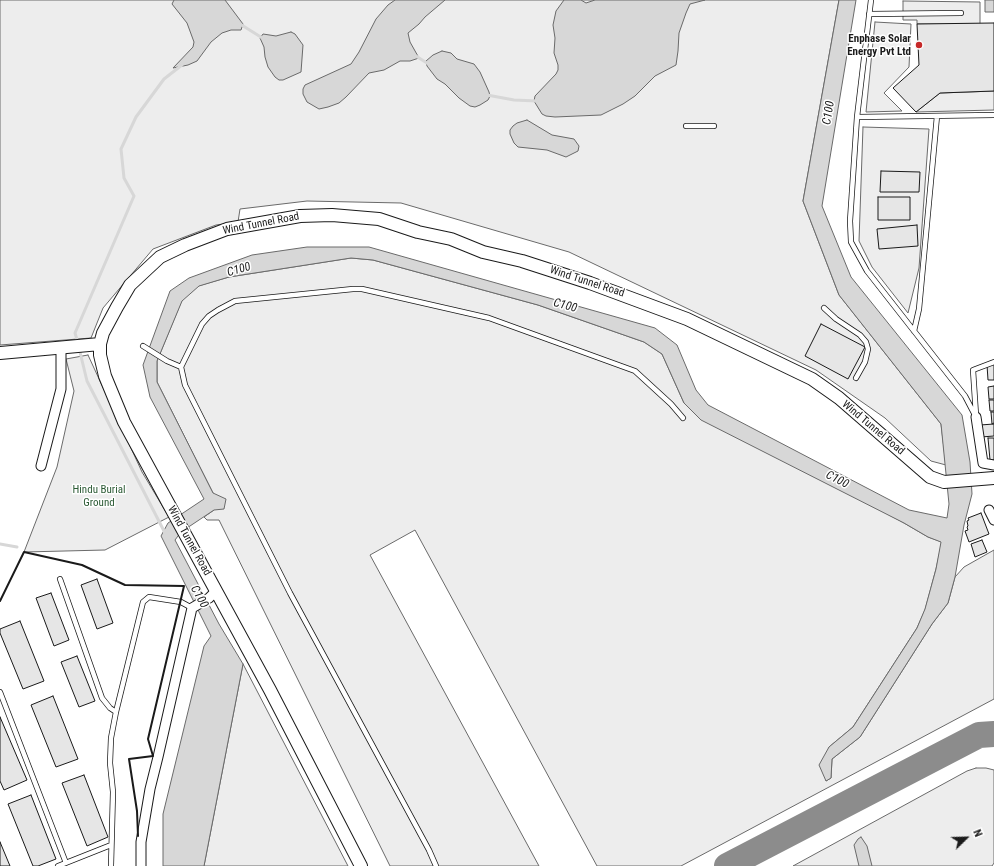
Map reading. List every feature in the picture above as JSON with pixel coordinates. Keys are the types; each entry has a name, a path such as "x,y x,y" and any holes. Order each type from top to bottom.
{"street":[{"name":"Wind Tunnel Road","path":"361,866 270,690 212,594 186,535 124,422 104,371 100,355 100,344 104,333 130,285 160,257 185,245 227,229 300,216 332,215 380,219 418,232 451,239 483,252 522,261 590,283 687,319 812,379 839,398 930,477 944,482 994,478"},
{"path":"0,354 100,344"},
{"path":"41,466 72,347"},
{"path":"976,416 983,463 994,465"},
{"path":"989,510 994,520"},
{"path":"141,866 141,842 150,788 193,607 212,594"}],"lane":[{"path":"871,0 857,117 850,221 851,242 867,271 965,396 976,416"},
{"path":"869,14 961,13"},
{"path":"857,117 994,115"},
{"path":"914,331 919,308 937,116"},
{"path":"686,126 714,126"},
{"path":"436,866 290,593 185,385 181,367 202,324 209,316 235,301 362,289 489,318 635,371 671,404 683,418"},
{"path":"824,308 836,319 860,335 866,342 868,349 865,362 856,378"},
{"path":"143,346 181,367"},
{"path":"976,416 973,370 994,362"},
{"path":"60,579 102,698 110,708 116,712"},
{"path":"111,866 113,792 110,763 112,738 116,712 143,602 149,597 181,602 193,607"},
{"path":"0,692 66,863"},
{"path":"58,866 111,845"}],"shaded area":[{"path":"0,0 839,0 803,201 839,295 941,424 946,465 931,461 885,418 816,370 569,252 401,203 307,201 240,209 238,222 216,225 153,249 103,308 91,338 0,345"},
{"path":"903,1 980,2 980,24 917,24 917,20 903,20"},
{"path":"875,22 911,24 909,67 884,93 902,111 866,112"},
{"path":"994,91 994,110 916,112 940,93"},
{"path":"863,127 929,129 919,268 908,313 872,267 859,241"},
{"path":"351,258 373,260 538,305 644,342 662,354 684,403 928,537 942,542 925,610 917,628 853,727 829,747 826,781 831,778 832,759 860,737 932,624 948,603 955,577 964,567 994,550 994,699 681,866 597,866 415,530 370,555 539,866 390,866 219,520 207,520 204,517 214,510 213,493 157,382 157,361 182,300 198,286 229,277"},
{"name":"Hindu Burial Ground","path":"88,355 142,472 169,517 105,550 24,552 57,467 74,391 66,359"},
{"path":"243,664 348,866 204,866"},
{"path":"976,768 994,770 994,863 992,866 793,866 967,771"}],"water":[{"path":"174,0 225,0 243,24 241,30 231,30 222,33 211,42 197,61 188,65 173,68 193,47 194,42 187,23 172,4"},
{"path":"395,0 445,0 408,33 410,42 419,58 410,61 400,61 384,70 369,73 339,103 319,109 307,102 303,94 305,85 351,64 376,19 388,5"},
{"path":"564,0 581,0 586,3 595,0 705,0 690,4 679,33 676,65 655,76 635,96 601,115 546,116 542,114 534,101 535,96 558,70 554,53 555,38 553,25 556,11"},
{"name":"C100","path":"839,0 856,0 822,206 851,277 962,415 970,462 972,494 964,525 955,577 948,603 932,624 860,737 832,759 831,778 826,781 819,765 829,747 853,727 917,628 925,609 936,569 941,542 928,537 904,523 701,420 684,403 662,354 644,342 538,305 373,260 351,258 229,277 199,286 182,301 157,361 157,382 213,493 226,499 224,509 214,510 181,532 175,540 219,624 243,664 204,866 163,866 163,814 204,646 211,636 161,536 168,523 204,499 150,397 143,365 170,291 189,278 252,255 307,247 369,247 655,328 677,345 696,390 708,405 909,510 947,518 949,504 941,424 839,295 803,201"},
{"path":"985,0 994,0 994,12 985,12"},
{"path":"291,32 295,34 303,45 301,72 283,80 279,80 268,67 264,47 260,38 263,34 276,36"},
{"path":"442,51 451,53 457,59 474,64 480,72 489,92 490,96 488,100 475,107 470,106 437,79 427,66 426,61 433,55"},
{"path":"527,120 552,135 574,139 579,146 578,151 566,157 547,150 518,147 514,143 510,130 517,123"},
{"path":"861,837 867,846 872,866 859,866 854,845"}],"building":[{"path":"994,23 994,91 940,93 916,112 893,88 919,65 917,24"},
{"path":"881,171 920,172 919,192 880,192"},
{"path":"878,197 910,197 910,220 878,220"},
{"path":"917,225 918,246 879,249 877,229"},
{"path":"821,324 865,347 848,379 805,356"},
{"path":"994,364 994,380 988,380 987,365"},
{"path":"994,386 994,399 989,399 988,387"},
{"path":"989,400 994,400 994,411 990,411"},
{"path":"991,412 994,412 994,423 992,424"},
{"path":"994,424 994,436 981,437 980,425"},
{"path":"988,438 994,438 994,460 990,460"},
{"path":"981,513 989,534 969,542 965,531 968,530 968,518"},
{"path":"982,540 987,552 975,557 971,544"},
{"path":"97,579 113,623 97,629 81,585"},
{"path":"51,593 69,640 54,646 36,598"},
{"path":"20,621 44,681 23,689 0,633 0,629"},
{"path":"77,656 95,701 79,707 61,662"},
{"path":"53,696 78,759 56,767 31,705"},
{"path":"0,717 27,780 4,790 0,781"},
{"path":"84,775 108,837 87,846 62,783"},
{"path":"31,795 56,859 38,866 33,866 8,804"},
{"path":"0,842 10,866 0,866"}],"waterway":[{"path":"240,24 264,39"},
{"path":"416,56 430,65"},
{"path":"78,343 75,333 134,196 124,178 121,149 136,117 164,79 182,65"},
{"path":"487,95 514,100 537,101"},
{"path":"79,348 87,381 165,533"},
{"path":"0,544 17,547"}],"taxiway":[{"path":"727,866 979,735 994,734"}],"wall":[{"path":"0,601 24,552 82,565 125,585 184,586 148,739 153,756 129,759 137,811 138,836"}],"place":[{"name":"Enphase Solar Energy Pvt Ltd","path":"919,45"}]}
